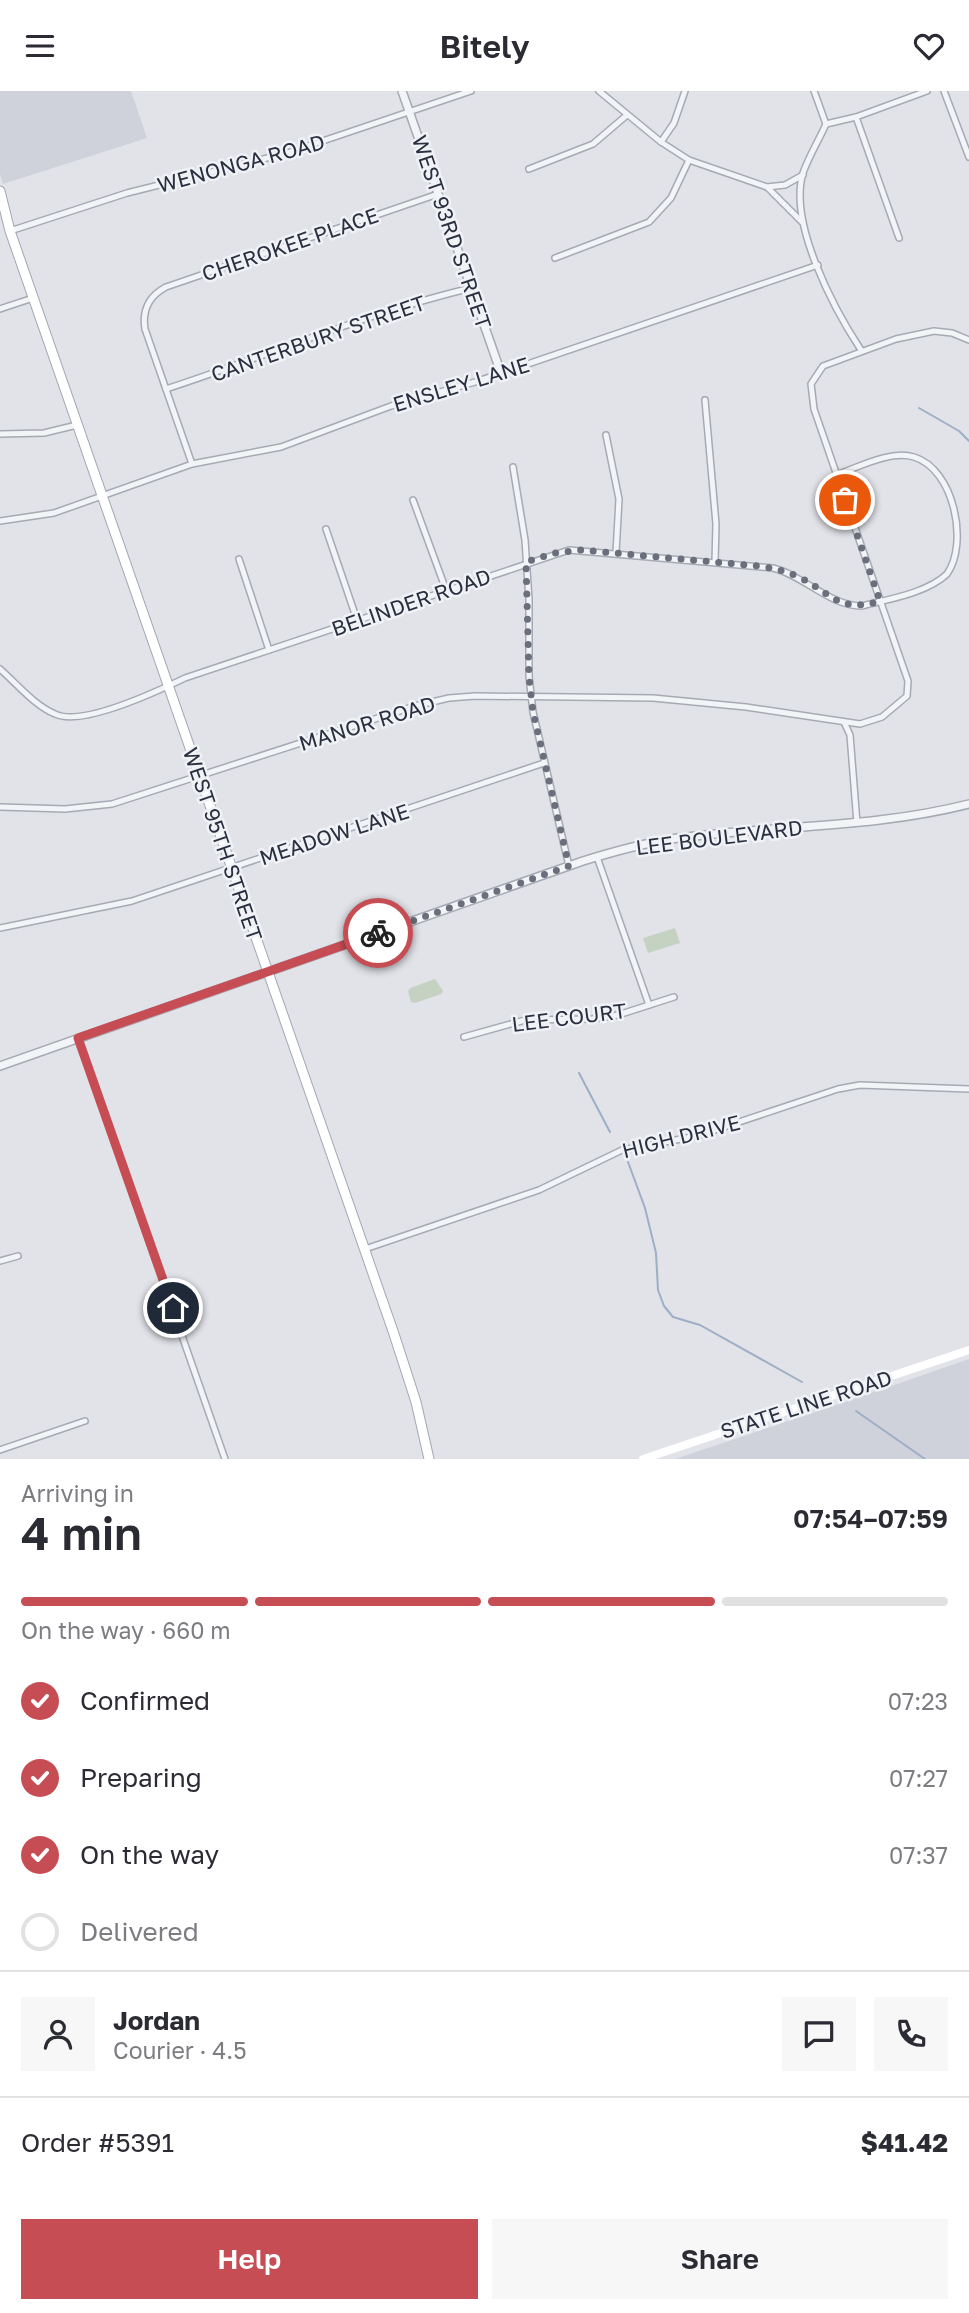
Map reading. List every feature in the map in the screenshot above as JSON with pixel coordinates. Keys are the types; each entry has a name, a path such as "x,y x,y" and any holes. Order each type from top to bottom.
{"main road":[{"name":"WEST 95TH STREET","path":"0,191 10,232 365,1249 410,1383 429,1459"},
{"name":"WEST 95TH STREET","path":"0,216 10,232"},
{"name":"STATE LINE ROAD","path":"643,1459 969,1349"}],"street":[{"name":"WEST 93RD STREET","path":"402,91 501,373"},
{"name":"WENONGA ROAD","path":"10,232 127,193 265,160 471,91"},
{"path":"599,91 661,142 689,160 767,187 785,185 803,175"},
{"path":"661,142 680,111 685,91"},
{"path":"814,91 826,124 803,175 802,222 835,307 861,351"},
{"path":"826,124 856,117 928,91"},
{"path":"944,91 969,157"},
{"path":"529,169 593,144 627,115"},
{"path":"856,117 899,237"},
{"path":"555,258 649,222 671,198 689,160"},
{"path":"767,187 802,222"},
{"name":"CHEROKEE PLACE","path":"166,389 144,321 151,297 166,286 438,194"},
{"name":"ENSLEY LANE","path":"0,521 54,513 192,464 281,447 391,405 501,373 818,265"},
{"name":"CANTERBURY STREET","path":"166,389 368,316 471,288"},
{"path":"0,309 33,298"},
{"path":"850,735 860,724 882,717 903,702 907,696 908,681 814,409 811,384 823,366 927,331 952,333 969,340"},
{"path":"166,389 192,464"},
{"path":"705,400 716,524 715,562"},
{"path":"0,434 44,433 77,425"},
{"path":"606,435 619,499 616,553"},
{"name":"BELINDER ROAD","path":"0,669 54,714 68,718 84,716 526,562 569,550 715,562 786,571 847,605 862,606 930,585 945,576 955,565 961,552 963,536 954,502 941,473 932,465 915,457 894,456 836,475"},
{"path":"513,467 526,562 531,696 544,764 569,866"},
{"path":"413,500 446,590"},
{"path":"326,529 357,620"},
{"path":"239,559 270,650"},
{"name":"MANOR ROAD","path":"0,807 93,807 134,798 434,701 475,696 667,699 746,707 860,724"},
{"path":"844,722 850,735 857,823"},
{"name":"MEADOW LANE","path":"0,929 114,906 544,764"},
{"name":"LEE BOULEVARD","path":"0,1066 597,857 673,839 913,817 969,804"},
{"path":"597,857 649,1005"},
{"name":"LEE COURT","path":"464,1037 525,1020 592,1019 618,1015 674,997"},
{"path":"78,1038 225,1459"},
{"name":"HIGH DRIVE","path":"365,1249 547,1187 622,1150 697,1136 838,1089 860,1086 969,1089"},
{"path":"0,1261 18,1256"},
{"path":"0,1450 85,1421"}],"shaded area":[{"path":"0,91 131,91 147,138 3,184 0,174"},
{"path":"969,1359 969,1459 675,1459 854,1399"}],"green space":[{"path":"675,928 680,943 648,953 643,938"},
{"path":"435,979 443,991 441,994 411,1002 408,991 410,988"}],"waterway":[{"path":"919,408 959,431 969,441"},
{"path":"579,1073 610,1132"},
{"path":"628,1162 645,1208 656,1253 658,1290 664,1306 673,1317 700,1325 802,1382"},
{"path":"856,1411 925,1459"}],"way so far":[{"path":"378,933 569,866 533,712 529,676 526,562 555,553 581,550 758,566 786,571 839,603 862,606 880,601 845,500"}],"route":[{"path":"173,1308 78,1038 378,933"}]}
